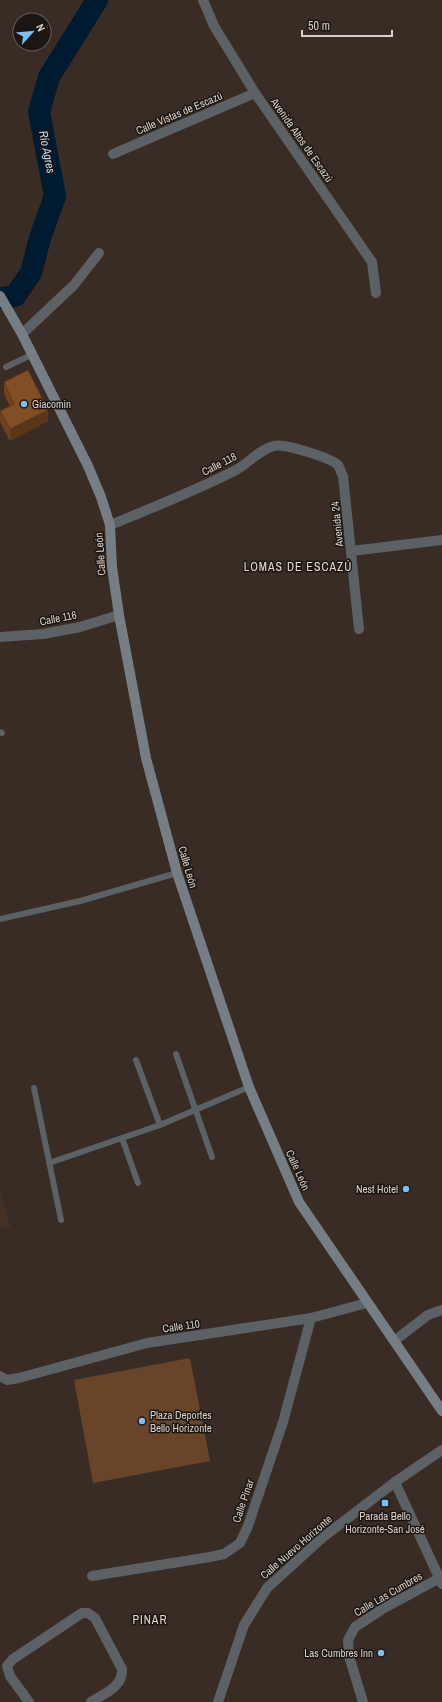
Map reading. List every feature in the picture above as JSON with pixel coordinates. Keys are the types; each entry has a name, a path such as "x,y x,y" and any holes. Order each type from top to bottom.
{"main road":[{"name":"Calle León","path":"0,296 22,334 31,355 88,466 101,497 110,525 112,568 119,615 146,758 177,874 249,1087 299,1202 442,1411"}],"street":[{"name":"Avenida Altos de Escazú","path":"203,0 214,26 255,93 372,262 376,293"},
{"name":"Calle Vistas de Escazú","path":"113,154 255,93"},
{"path":"22,334 74,285 99,253"},
{"name":"Calle 118","path":"110,525 175,498 230,472 275,445 292,447 321,456 338,465"},
{"name":"Avenida 24","path":"338,465 343,476 359,629"},
{"path":"352,551 442,540"},
{"name":"Calle 116","path":"0,637 42,634 80,627 119,615"},
{"name":"Calle 110","path":"0,1376 7,1380 19,1378 147,1343 311,1318 368,1303"},
{"path":"394,1340 428,1316 442,1310"},
{"name":"Calle Pinar","path":"92,1576 224,1554 240,1543 248,1526 283,1422 311,1318"},
{"name":"Calle Nuevo Horizonte","path":"218,1702 244,1625 267,1588 322,1538 395,1482 442,1450"},
{"path":"395,1482 441,1581"},
{"name":"Calle Las Cumbres","path":"363,1702 349,1656 348,1640 355,1627 384,1608 441,1581"},
{"path":"29,1702 10,1676 7,1666 13,1659 82,1613 88,1613 95,1618 122,1669 123,1676 119,1684 91,1702"}],"lane":[{"path":"6,368 31,355"},
{"path":"0,920 80,901 177,874"},
{"path":"176,1054 212,1157"},
{"path":"136,1060 160,1125"},
{"path":"49,1163 160,1125 249,1087"},
{"path":"34,1088 61,1220"},
{"path":"122,1138 138,1183"}],"shaded area":[{"path":"0,1191 4,1202 11,1228 0,1229"},
{"name":"Plaza Deportes Bello Horizonte","path":"190,1358 210,1461 93,1483 74,1380"}],"building":[{"name":"Giacomin","path":"28,370 48,410 10,429 0,411 14,404 4,382"}],"waterway":[{"name":"Río Agres","path":"0,298 15,296 31,273 40,238 55,196 39,112 49,77 97,0"}],"place":[{"name":"Giacomin","path":"24,404"},
{"name":"Nest Hotel","path":"406,1189"},
{"name":"Plaza Deportes Bello Horizonte","path":"142,1421"},
{"name":"Parada Bello Horizonte-San José","path":"385,1503"},
{"name":"Las Cumbres Inn","path":"381,1653"}],"district":[{"name":"LOMAS DE ESCAZÚ","path":"298,567"},
{"name":"PINAR","path":"150,1620"}]}
